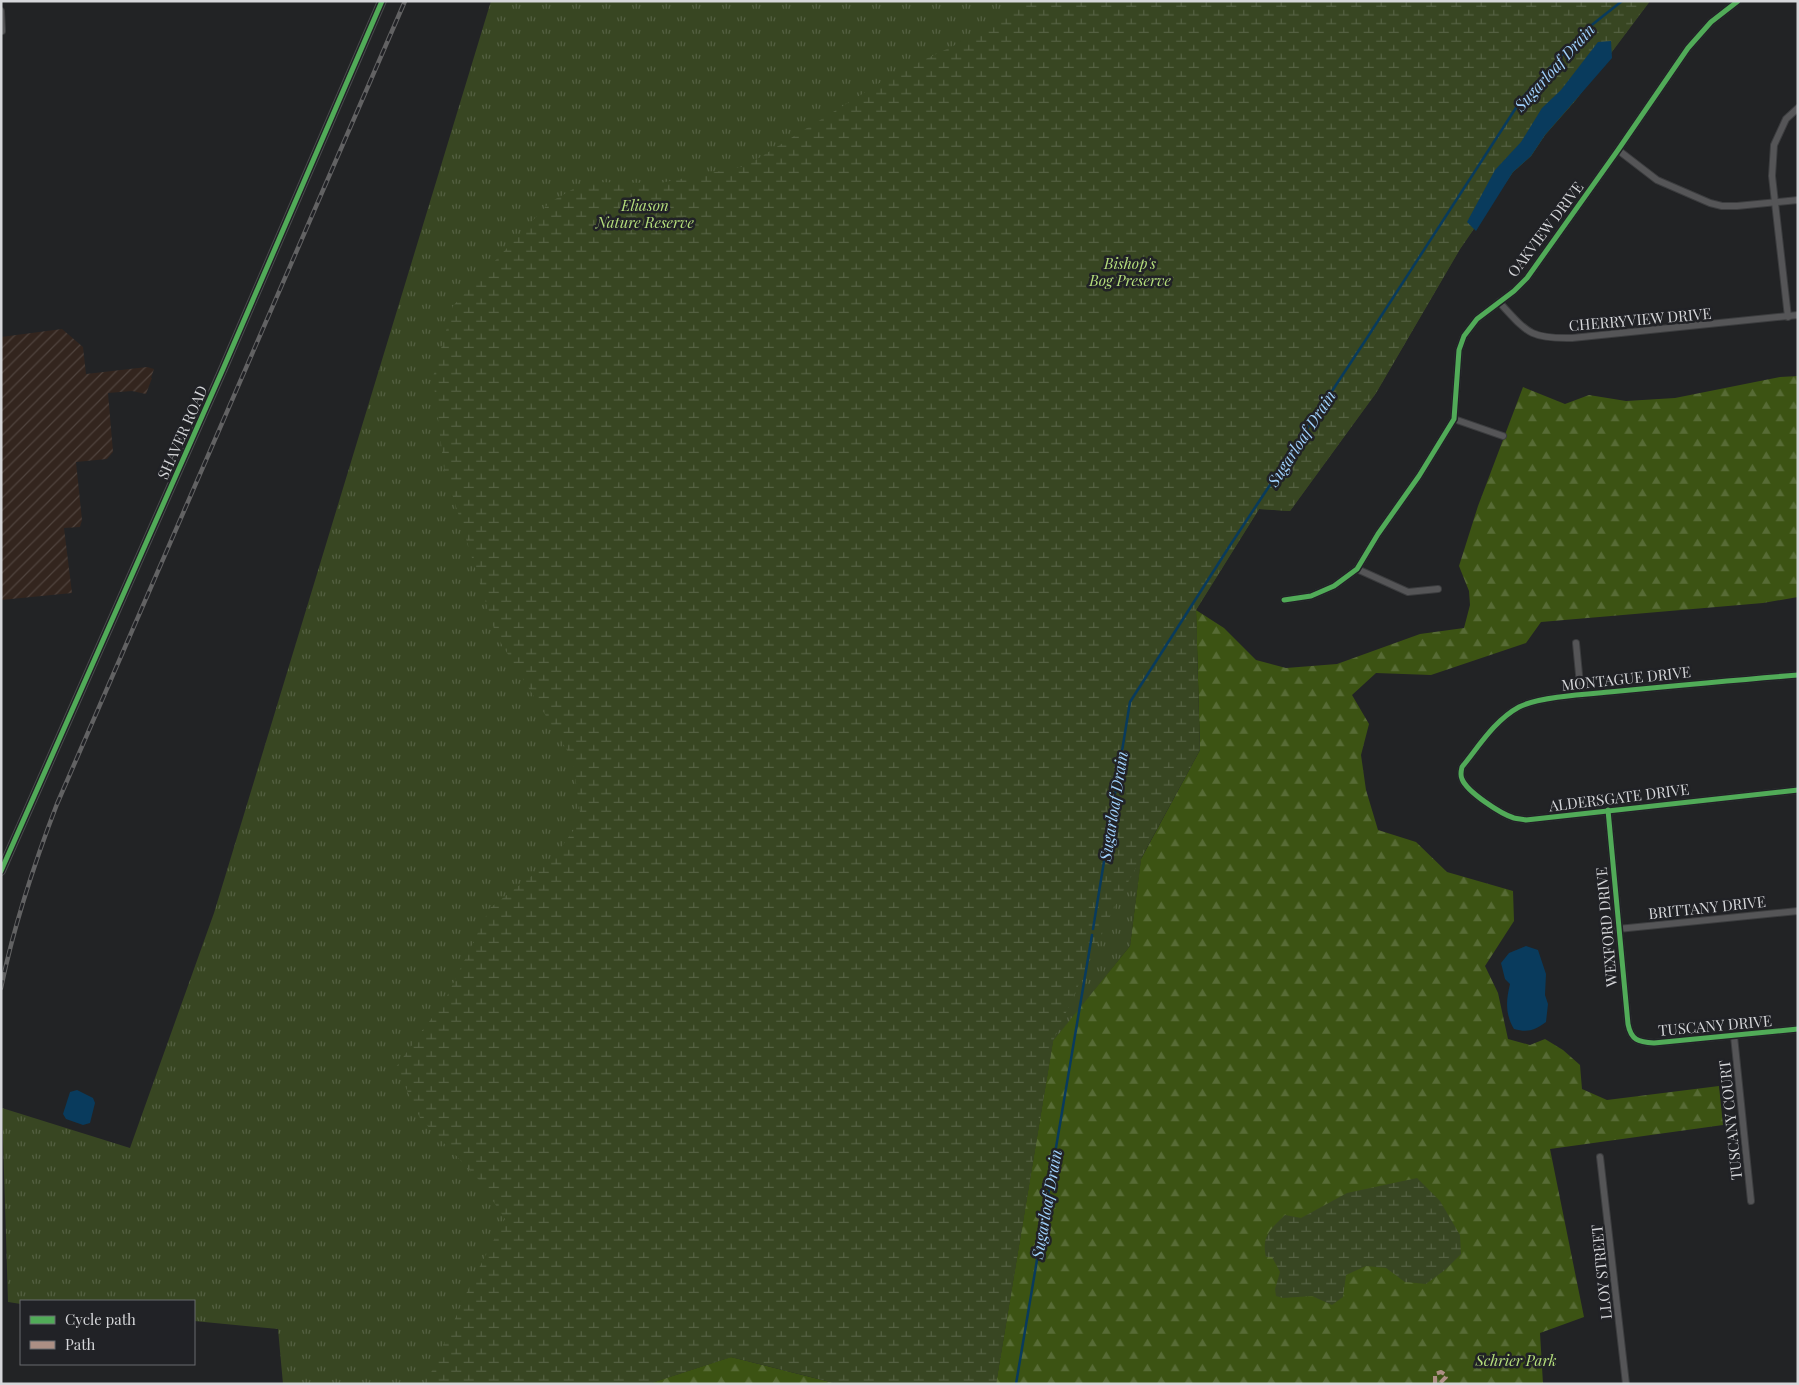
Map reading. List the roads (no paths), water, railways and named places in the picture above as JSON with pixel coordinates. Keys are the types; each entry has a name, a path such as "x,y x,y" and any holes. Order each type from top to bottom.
{"main road":[{"name":"SHAVER ROAD","path":"1,871 220,376 382,1"}],"street":[{"name":"OAKVIEW DRIVE","path":"1284,600 1311,596 1334,586 1357,569 1454,420 1459,350 1464,336 1476,319 1527,278 1688,48 1711,22 1738,1"},
{"path":"1,11 2,31"},
{"path":"1788,316 1772,176 1774,145 1786,119 1798,108"},
{"path":"1618,150 1657,180 1710,203 1722,206 1737,206 1798,200"},
{"name":"CHERRYVIEW DRIVE","path":"1499,302 1531,334 1538,337 1555,339 1798,315"},
{"path":"1454,420 1503,436"},
{"path":"1357,569 1408,592 1438,589"},
{"path":"1576,643 1581,695"},
{"name":"MONTAGUE DRIVE","path":"1461,774 1462,767 1495,727 1515,710 1529,703 1581,695 1798,674"},
{"name":"ALDERSGATE DRIVE","path":"1461,774 1465,785 1476,795 1506,815 1515,818 1538,819 1798,790"},
{"name":"WEXFORD DRIVE","path":"1608,810 1628,1024 1630,1032 1635,1039"},
{"name":"BRITTANY DRIVE","path":"1618,929 1798,911"},
{"name":"TUSCANY DRIVE","path":"1635,1039 1643,1043 1654,1044 1798,1029"},
{"name":"TUSCANY COURT","path":"1734,1036 1751,1201"},
{"name":"LLOY STREET","path":"1600,1158 1626,1384"}],"water":[{"path":"1611,41 1612,58 1545,135 1531,156 1513,172 1476,231 1467,222 1495,170 1521,142 1542,108 1561,90 1598,42"},
{"path":"1526,946 1538,950 1546,974 1545,995 1548,1004 1546,1022 1535,1029 1523,1031 1514,1029 1509,1018 1507,1001 1510,984 1505,979 1501,963 1509,953"},
{"path":"77,1090 93,1098 95,1103 90,1123 83,1125 66,1119 63,1114 70,1092"}],"waterway":[{"name":"Sugarloaf Drain","path":"1093,929 1130,702 1523,97 1583,32 1622,1"},
{"name":"Sugarloaf Drain","path":"1016,1384 1092,935"}],"railway":[{"path":"1,988 25,895 57,804 405,1"}],"park label":[{"name":"Eliason Nature Reserve","path":"645,214"},
{"name":"Bishop's Bog Preserve","path":"1130,272"},
{"name":"Schrier Park","path":"1516,1360"}]}
